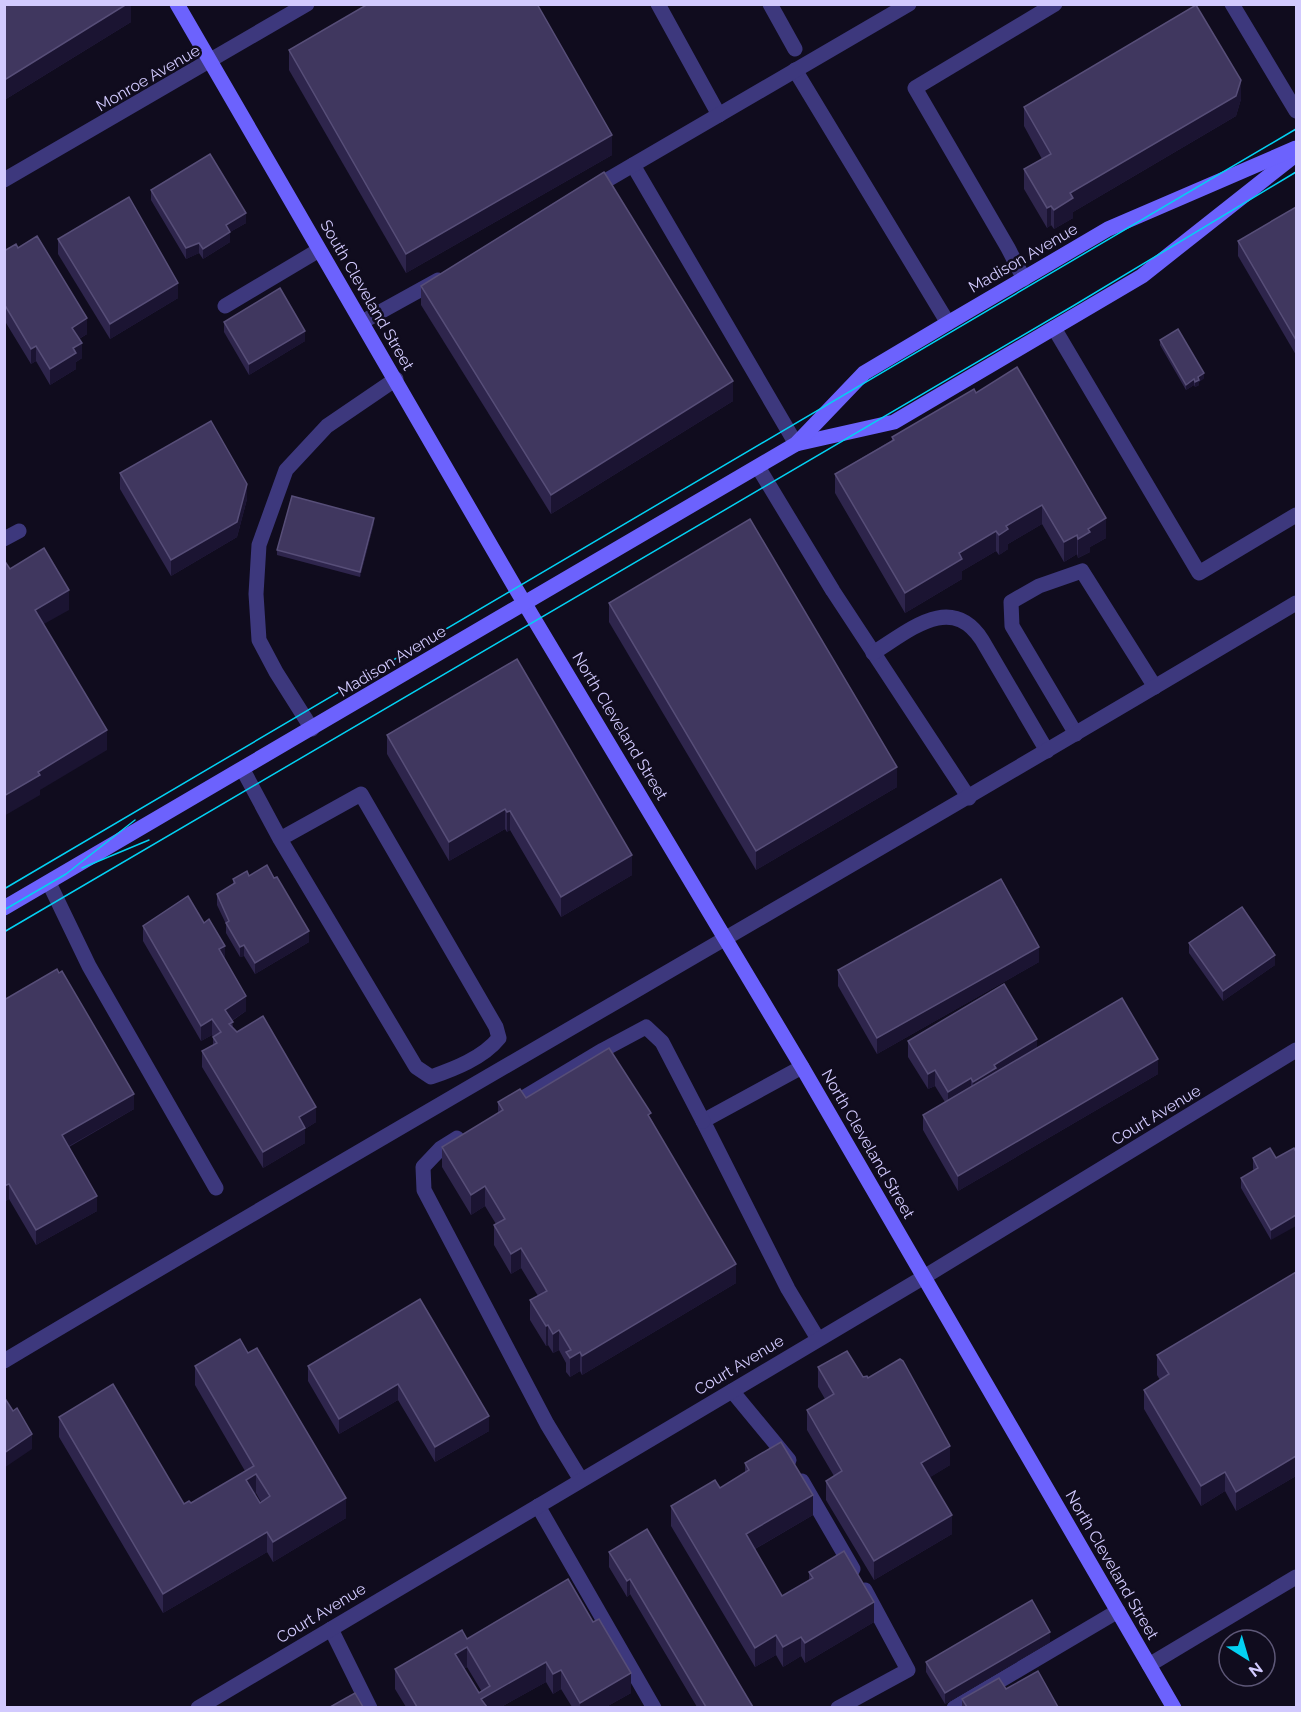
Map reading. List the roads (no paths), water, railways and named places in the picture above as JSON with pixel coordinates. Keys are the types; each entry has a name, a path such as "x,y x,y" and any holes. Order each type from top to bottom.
{"street":[{"name":"South Cleveland Street","path":"177,4 525,603"},
{"name":"Monroe Avenue","path":"5,179 210,63 307,4"},
{"path":"658,4 719,115"},
{"path":"770,4 795,49"},
{"path":"581,195 909,4"},
{"path":"1024,279 915,88 1055,4"},
{"path":"1232,4 1296,111"},
{"path":"795,70 948,323"},
{"name":"Madison Avenue","path":"4,908 796,444 864,373 948,323 1108,229 1296,148"},
{"name":"Madison Avenue","path":"796,444 894,423 1142,276 1296,154"},
{"path":"633,165 796,444"},
{"path":"225,306 319,250"},
{"path":"362,322 456,270"},
{"path":"1054,328 1199,573 1296,515"},
{"path":"312,729 259,640 256,594 259,545 286,470 327,426 396,379"},
{"path":"758,467 833,591 969,798"},
{"path":"4,539 19,531"},
{"path":"1076,734 1012,627 1011,602 1039,586 1082,571 1155,687"},
{"name":"North Cleveland Street","path":"525,603 802,1067 1174,1707"},
{"path":"4,1361 235,1224 727,940 1296,603"},
{"path":"873,653 931,619 946,616 961,619 974,627 1047,751"},
{"path":"243,770 280,838 417,1067 431,1077 447,1072 490,1049 499,1038 496,1027 361,794 280,838"},
{"path":"49,883 89,966 216,1188"},
{"path":"492,1117 603,1050 646,1027 662,1042 788,1288 818,1339"},
{"name":"Court Avenue","path":"198,1707 924,1277 1296,1050"},
{"path":"703,1121 802,1067"},
{"path":"471,1130 441,1148 423,1167 424,1190 547,1424 581,1480"},
{"path":"732,1391 784,1452 824,1517 908,1670 838,1707"},
{"path":"538,1506 654,1707"},
{"path":"1149,1665 1296,1577"},
{"path":"954,1707 1118,1611"},
{"path":"331,1629 370,1707"}],"tram line":[{"path":"4,889 1296,129"},
{"path":"4,932 1073,306 1296,172"},
{"path":"4,910 66,874 135,820"},
{"path":"82,868 149,840"}]}
